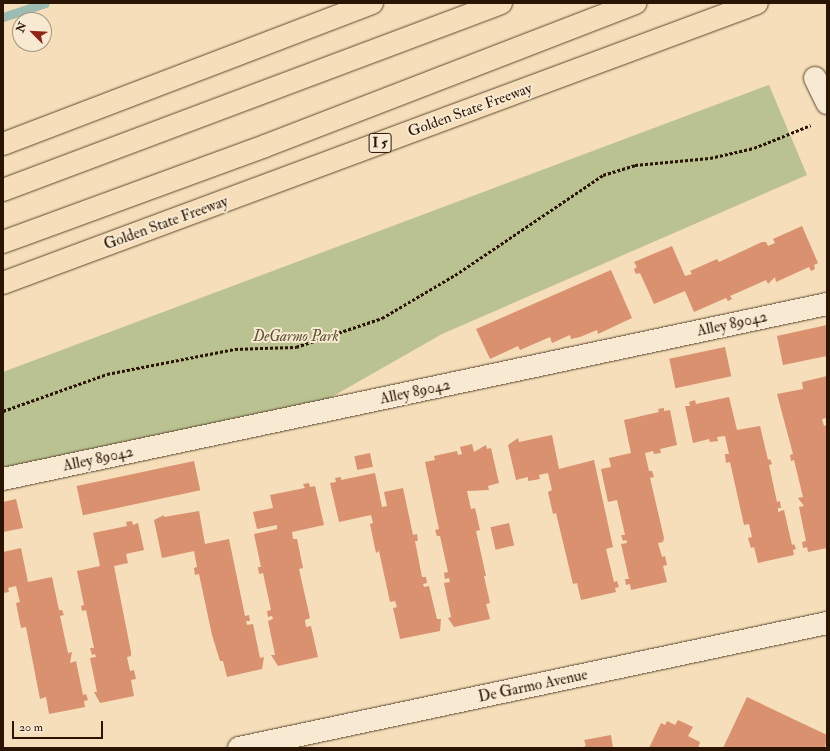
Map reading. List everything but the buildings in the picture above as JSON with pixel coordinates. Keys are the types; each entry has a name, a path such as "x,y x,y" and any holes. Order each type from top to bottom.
{"highway":[{"path":"3,144 372,3"},
{"path":"3,190 501,3"},
{"path":"3,242 265,146 635,3"},
{"name":"Golden State Freeway","path":"3,283 757,3"}],"street":[{"path":"815,78 827,103"},
{"name":"Alley 89042","path":"3,479 827,304"},
{"name":"De Garmo Avenue","path":"239,748 323,739 827,623"}],"path":[{"path":"3,411 107,374 235,349 296,347 382,318 455,275 603,175 635,165 710,158 754,148 815,123"}],"green space":[{"name":"DeGarmo Park","path":"769,85 807,175 442,334 321,403 3,471 3,372"}],"waterway":[{"path":"3,17 45,3"}]}
